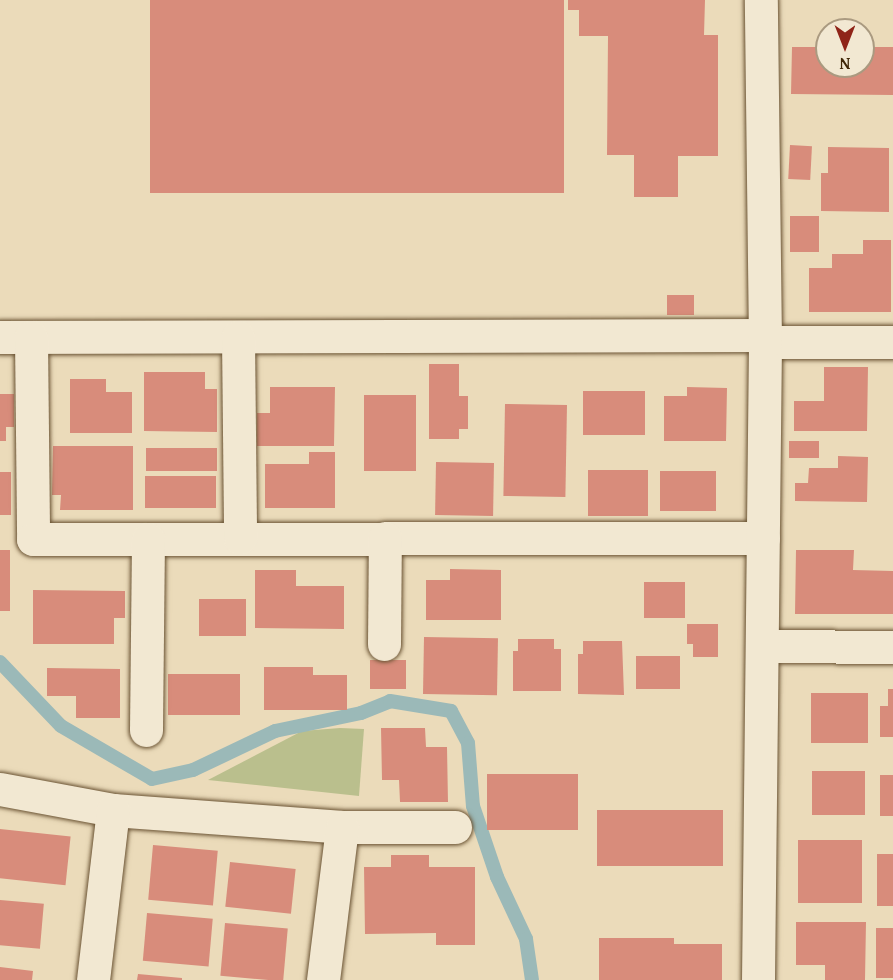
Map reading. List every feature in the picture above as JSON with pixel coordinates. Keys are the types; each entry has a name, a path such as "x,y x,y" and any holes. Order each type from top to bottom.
{"street":[{"path":"758,980 765,338 761,0"},
{"path":"763,537 33,539 16,337 765,338 893,342"},
{"path":"238,337 240,538"},
{"path":"384,644 385,538"},
{"path":"146,730 148,539"},
{"path":"762,646 893,647"},
{"path":"0,789 112,810 342,827 455,827"},
{"path":"93,980 112,810"},
{"path":"323,980 342,827"}],"green space":[{"path":"364,729 359,796 208,780 302,731"}],"building":[{"path":"150,0 564,0 564,193 150,193"},
{"path":"568,0 705,0 704,35 718,35 718,156 678,156 678,197 634,197 634,155 607,155 608,36 579,36 579,10 568,10"},
{"path":"792,47 815,47 815,78 875,78 875,47 893,47 893,95 791,94"},
{"path":"790,145 812,146 810,180 788,179"},
{"path":"828,147 889,148 889,212 821,211 821,173 828,173"},
{"path":"790,216 819,216 819,252 790,252"},
{"path":"863,240 891,240 891,312 809,312 809,268 832,268 832,254 863,254"},
{"path":"667,295 694,295 694,315 667,315"},
{"path":"429,364 459,364 459,396 468,396 468,429 459,429 459,439 429,439"},
{"path":"824,367 868,367 867,431 794,431 794,401 824,401"},
{"path":"144,372 205,372 205,389 217,389 217,432 144,431"},
{"path":"70,379 106,379 106,392 132,392 132,433 70,433"},
{"path":"270,387 335,387 334,446 257,446 257,413 270,413"},
{"path":"687,387 727,388 726,441 664,441 664,396 687,396"},
{"path":"583,391 645,391 645,435 583,435"},
{"path":"0,394 14,394 14,427 6,427 6,441 0,441"},
{"path":"364,395 416,395 416,471 364,471"},
{"path":"505,404 567,405 565,497 503,496"},
{"path":"789,441 819,441 819,458 789,458"},
{"path":"53,446 133,446 133,510 60,510 61,495 52,495"},
{"path":"146,448 217,448 217,471 146,471"},
{"path":"309,452 335,452 335,508 265,508 265,464 309,464"},
{"path":"838,456 868,457 867,502 795,501 795,483 808,483 809,468 838,468"},
{"path":"436,462 494,463 493,516 435,515"},
{"path":"588,470 648,470 648,516 588,516"},
{"path":"660,471 716,471 716,511 660,511"},
{"path":"0,472 11,472 11,515 0,515"},
{"path":"145,476 216,476 216,508 145,508"},
{"path":"0,550 10,550 10,611 0,611"},
{"path":"796,550 854,550 853,570 893,571 893,614 795,614"},
{"path":"450,569 501,570 501,620 426,620 426,580 450,580"},
{"path":"255,570 296,570 296,586 344,586 344,629 255,628"},
{"path":"644,582 685,582 685,618 644,618"},
{"path":"33,590 125,591 125,618 114,618 114,644 33,644"},
{"path":"199,599 246,599 246,636 199,636"},
{"path":"687,624 718,624 718,657 693,657 693,644 687,644"},
{"path":"424,637 498,638 497,695 423,694"},
{"path":"518,639 554,639 554,649 561,649 561,691 513,691 513,651 518,651"},
{"path":"583,641 622,641 624,695 578,694 578,654 583,654"},
{"path":"636,656 680,656 680,689 636,689"},
{"path":"370,660 406,660 406,689 370,689"},
{"path":"264,667 313,667 313,675 347,675 347,710 264,710"},
{"path":"47,668 120,669 120,718 76,718 76,696 47,696"},
{"path":"168,674 240,674 240,715 168,715"},
{"path":"888,689 893,689 893,737 880,737 880,706 888,706"},
{"path":"811,693 868,693 868,743 811,743"},
{"path":"381,728 425,728 426,747 447,747 448,802 400,802 399,780 382,780"},
{"path":"812,771 865,771 865,815 812,815"},
{"path":"487,774 578,774 578,830 487,830"},
{"path":"880,775 893,775 893,816 880,816"},
{"path":"597,810 723,810 723,866 597,866"},
{"path":"0,829 71,836 65,885 0,878"},
{"path":"798,840 862,840 862,903 798,903"},
{"path":"153,845 218,851 213,905 148,900"},
{"path":"877,854 893,854 893,906 877,906"},
{"path":"391,855 429,855 429,867 475,867 475,945 436,945 436,933 365,934 364,867 391,867"},
{"path":"230,862 296,869 291,914 225,907"},
{"path":"0,900 44,904 40,949 0,945"},
{"path":"147,913 213,919 209,967 143,961"},
{"path":"796,922 866,922 865,980 825,980 825,965 796,965"},
{"path":"225,923 288,928 283,980 220,976"},
{"path":"876,928 893,928 893,978 876,978"},
{"path":"599,938 674,938 674,944 722,944 722,980 599,980"},
{"path":"0,967 33,971 32,980 0,980"},
{"path":"138,974 182,978 182,980 137,980"}],"waterway":[{"path":"0,662 61,726 152,779 193,770 275,731 361,713 390,701 451,711 468,743 473,806 497,877 526,939 532,980"}]}
